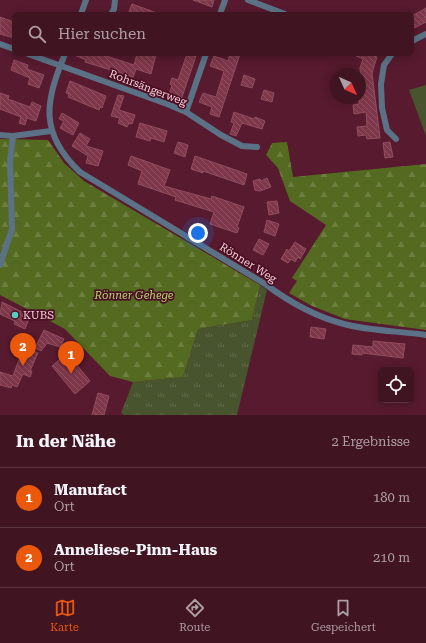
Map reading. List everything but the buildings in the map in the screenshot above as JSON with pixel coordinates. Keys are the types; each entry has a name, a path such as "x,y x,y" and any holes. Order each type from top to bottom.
{"street":[{"path":"82,12 86,0"},
{"path":"112,12 115,0"},
{"path":"221,12 225,0"},
{"path":"248,0 266,3 282,12"},
{"path":"414,40 426,34"},
{"path":"0,44 12,48"},
{"name":"Rohrsängerweg","path":"33,56 186,112 221,135 242,146 257,147"},
{"path":"0,135 13,136 51,131 49,113 51,95 64,56"},
{"path":"186,112 205,56"},
{"path":"391,56 384,65 381,84 382,108 387,130 396,139"},
{"name":"Rönner Weg","path":"51,131 60,150 69,161 88,178 286,298 310,311 344,324 426,335"},
{"path":"0,266 12,229 10,161 13,136"}],"green space":[{"path":"426,85 426,136 409,90"},
{"name":"Rönner Gehege","path":"0,139 48,140 64,163 84,181 260,285 252,320 198,329 183,377 133,382 110,376 65,329 0,295"},
{"path":"287,142 293,177 426,164 426,330 345,319 312,306 289,293 297,281 292,278 326,225 290,201 278,168 266,155 272,143"},
{"path":"260,285 267,290 237,415 124,415 121,413 133,382 183,377 198,329 252,320"}],"place":[{"name":"KUBS","path":"15,315"},
{"name":"Anneliese-Pinn-Haus","path":"23,366"},
{"name":"Manufact","path":"71,374"}]}
